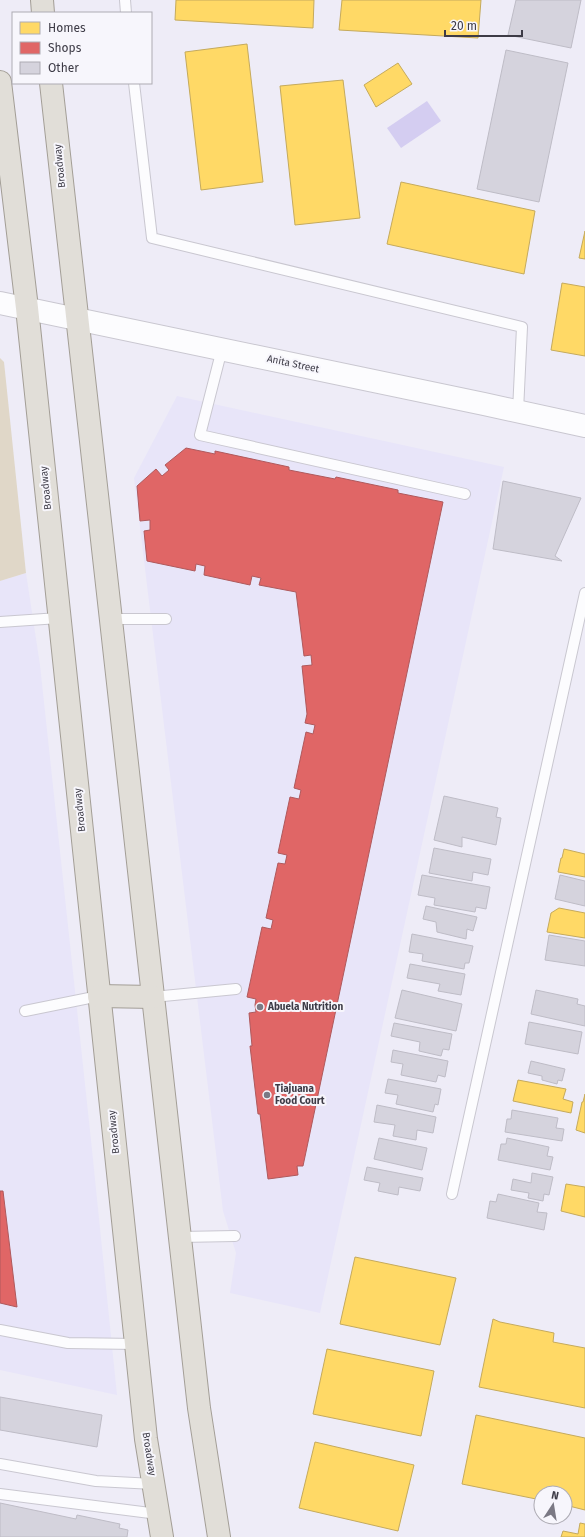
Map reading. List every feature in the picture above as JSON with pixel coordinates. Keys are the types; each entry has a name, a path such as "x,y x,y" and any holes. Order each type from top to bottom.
{"main road":[{"path":"42,0 43,12"},
{"name":"Broadway","path":"0,82 27,308 146,1439 162,1537"},
{"name":"Broadway","path":"51,84 76,319 199,1408 219,1537"},
{"path":"100,996 152,997"}],"street":[{"name":"Anita Street","path":"0,303 585,426"}],"lane":[{"path":"125,0 126,12"},
{"path":"134,84 152,238 522,327 518,411"},
{"path":"222,349 200,435 465,494"},
{"path":"452,1194 585,593"},
{"path":"0,622 59,618"},
{"path":"110,619 166,619"},
{"path":"152,997 236,989"},
{"path":"25,1011 100,996"},
{"path":"180,1237 235,1236"},
{"path":"0,1330 68,1343 136,1344"},
{"path":"0,1464 96,1481 154,1484"},
{"path":"0,1494 158,1514"}],"shaded area":[{"path":"427,101 441,121 401,148 387,128"},
{"path":"0,358 4,362 26,573 0,581"},
{"path":"177,396 504,467 320,1313 230,1293 236,1253 223,1211 134,478"},
{"path":"26,573 40,665 117,1395 0,1370 0,581"}],"building: Homes":[{"path":"176,0 314,0 313,28 175,20"},
{"path":"342,0 481,0 478,38 339,30"},
{"path":"247,44 263,182 201,190 185,52"},
{"path":"398,63 412,84 376,107 364,85"},
{"path":"343,80 360,218 295,225 280,86"},
{"path":"401,182 535,211 524,274 387,244"},
{"path":"585,231 585,259 579,258"},
{"path":"562,283 585,287 585,356 551,350"},
{"path":"564,849 585,854 585,877 558,872"},
{"path":"559,908 585,913 585,938 547,932 551,913"},
{"path":"518,1080 566,1089 563,1099 573,1102 571,1113 513,1101"},
{"path":"585,1094 585,1133 576,1130"},
{"path":"566,1184 585,1187 585,1217 561,1211"},
{"path":"355,1257 456,1278 440,1345 340,1324"},
{"path":"493,1319 500,1322 554,1333 553,1342 585,1348 585,1408 479,1387"},
{"path":"327,1349 434,1371 421,1436 313,1414"},
{"path":"476,1415 585,1438 585,1510 573,1507 573,1485 533,1485 533,1498 462,1484"},
{"path":"315,1442 414,1465 398,1531 299,1508"},
{"path":"580,1523 585,1524 585,1537 561,1537 563,1531 578,1534"}],"building: Shops":[{"path":"186,448 215,454 215,451 289,467 289,470 335,479 336,477 398,490 398,493 443,502 303,1166 297,1166 298,1175 268,1179 250,1046 252,1046 249,1013 256,1012 256,999 247,997 262,927 271,929 273,920 266,918 278,863 285,864 287,855 278,853 290,797 299,799 301,790 294,788 306,732 313,734 315,725 305,723 307,714 302,666 312,665 311,655 304,656 296,592 259,585 261,578 252,576 250,585 204,575 205,566 196,564 195,571 147,561 144,531 150,530 150,520 140,521 137,486 156,469 162,476 169,470 165,465"},
{"path":"0,1191 3,1191 17,1307 0,1303"}],"building: Other":[{"path":"516,0 581,0 571,48 508,35"},
{"path":"506,50 568,63 539,202 477,189"},
{"path":"503,481 581,498 555,556 562,561 493,549"},
{"path":"444,796 498,808 496,817 501,818 496,845 462,837 462,847 434,840"},
{"path":"434,848 491,859 488,875 473,872 472,881 429,873"},
{"path":"422,875 490,887 486,909 476,907 475,912 434,905 435,898 418,895"},
{"path":"560,875 585,881 585,906 555,899"},
{"path":"426,906 477,917 473,931 467,929 466,939 437,932 436,922 423,919"},
{"path":"412,934 473,946 469,963 465,963 464,969 422,961 423,954 409,952"},
{"path":"549,935 585,941 585,966 545,960"},
{"path":"410,964 465,974 461,995 438,991 440,984 407,978"},
{"path":"402,990 462,1004 456,1031 395,1018"},
{"path":"536,990 578,999 577,1004 585,1006 585,1026 531,1014"},
{"path":"529,1022 582,1032 578,1054 525,1044"},
{"path":"394,1023 452,1034 449,1050 443,1049 441,1056 419,1051 420,1042 391,1036"},
{"path":"393,1050 448,1061 445,1077 438,1075 436,1082 401,1075 403,1064 391,1062"},
{"path":"531,1061 565,1069 562,1081 558,1080 557,1084 542,1080 542,1076 528,1073"},
{"path":"388,1079 441,1089 438,1105 435,1104 433,1112 396,1104 398,1095 385,1093"},
{"path":"377,1105 436,1117 433,1133 417,1130 416,1140 393,1136 395,1125 374,1122"},
{"path":"512,1110 558,1118 556,1128 564,1129 562,1141 505,1132 507,1119 511,1119"},
{"path":"379,1138 427,1148 422,1170 374,1159"},
{"path":"507,1138 549,1147 547,1156 553,1157 550,1170 498,1160 501,1144 506,1144"},
{"path":"367,1167 423,1178 420,1191 399,1187 398,1195 378,1191 380,1183 364,1180"},
{"path":"532,1173 553,1177 549,1195 544,1194 543,1201 528,1198 529,1193 511,1190 513,1179 531,1183"},
{"path":"498,1194 539,1203 537,1212 547,1213 544,1230 487,1218 490,1201 496,1202"},
{"path":"0,1397 102,1415 97,1447 0,1430"},
{"path":"0,1503 76,1519 77,1515 120,1524 119,1528 128,1530 127,1537 0,1537"}],"place":[{"name":"Abuela Nutrition","path":"260,1007"},
{"name":"Tiajuana Food Court","path":"267,1095"}]}
